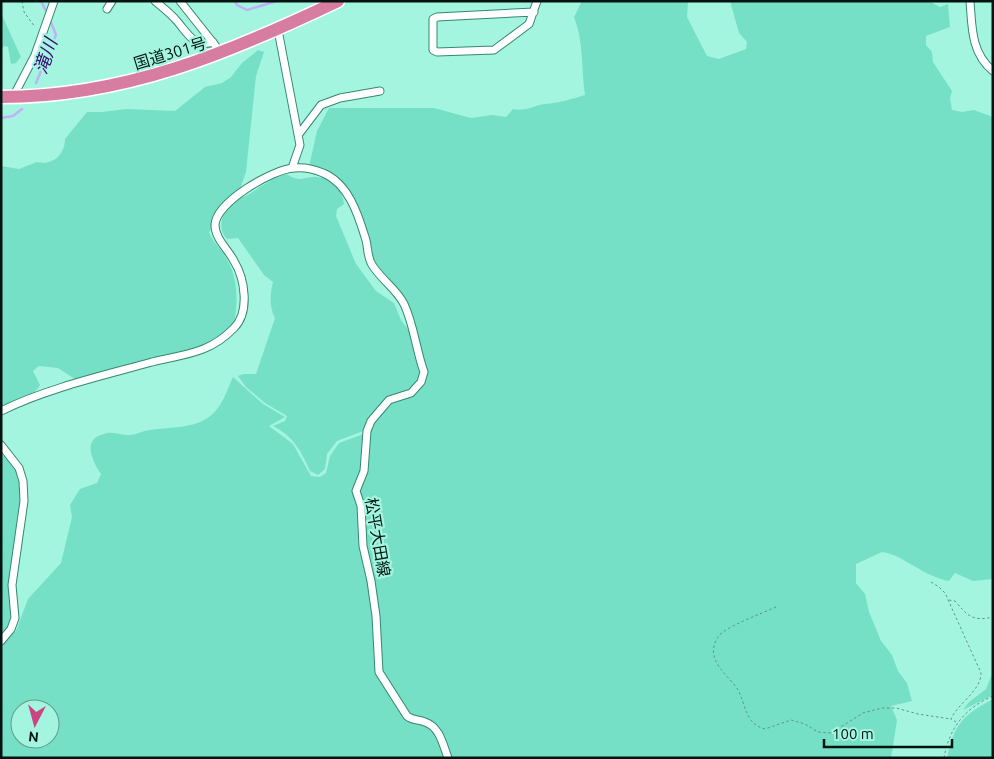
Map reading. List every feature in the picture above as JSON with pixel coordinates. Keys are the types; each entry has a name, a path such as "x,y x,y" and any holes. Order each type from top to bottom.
{"highway":[{"name":"国道301号","path":"7,97 70,93 146,78 222,54 338,1"}],"street":[{"path":"7,97 35,55 54,1"},
{"path":"107,10 112,1"},
{"path":"155,1 177,21 192,40 205,45 213,42"},
{"path":"180,1 222,54"},
{"path":"534,12 437,17 433,19 432,50 437,52 494,50 529,24 534,12 537,1"},
{"path":"970,1 972,34 976,51 985,65 993,71"},
{"path":"1,411 75,384 154,362 183,357 211,345 235,328 243,311 243,286 236,263 217,237 215,224 217,216 231,199 265,178 292,168 300,145 278,30"},
{"path":"299,134 321,105 340,98 380,91"},
{"name":"松平大田線","path":"292,168 308,168 323,173 334,179 345,191 355,208 366,238 370,261 403,304 424,372 421,382 411,393 390,400 371,421 367,431 364,471 356,491 361,506 363,546 373,592 379,672 407,716 412,720 426,722 435,729 448,758"},
{"path":"1,445 19,468 24,491 21,531 12,585 15,613 11,629 1,642"}],"path":[{"path":"22,1 24,12 41,35"},
{"path":"931,582 939,586 948,600 981,673 981,680 954,712 951,719"},
{"path":"948,600 955,601 963,612 972,617 993,617"},
{"path":"776,607 720,634 716,643 715,653 719,668 733,683 746,714 757,725 765,728 791,720 805,724 818,732 831,733 863,713 882,708 896,708 918,714 951,719 956,722"},
{"path":"944,758 956,722 969,709 993,696"}],"green space":[{"path":"582,1 688,1 687,17 707,56 719,59 746,49 747,42 739,33 730,1 929,1 940,7 948,4 950,27 926,36 926,45 932,52 933,62 952,91 950,98 952,110 962,112 974,110 993,117 993,579 973,581 955,573 949,581 930,575 898,557 882,552 856,564 856,583 865,594 869,612 881,641 892,655 898,671 907,683 912,701 891,706 897,720 891,758 449,758 439,732 411,717 380,672 357,494 369,430 389,403 423,382 409,309 375,265 347,190 309,167 317,131 329,108 434,108 471,118 492,115 506,117 513,109 526,109 585,95 581,46 574,17"},
{"path":"1,13 21,57 16,63 11,64 8,47 4,46 1,49"},
{"path":"258,50 264,52 256,76 246,172 239,192 217,213 209,233 227,259 234,277 237,301 234,324 211,342 195,350 78,381 58,368 39,366 33,371 40,385 37,390 23,400 1,408 1,166 19,169 37,162 48,162 57,158 63,150 65,139 87,112 126,109 175,111 205,87 222,83 231,77 242,63"},
{"path":"286,174 298,179 320,177 331,181 339,188 344,204 337,209 336,216 356,264 376,291 394,303 401,320 410,332 422,372 409,391 389,399 366,430 337,441 327,454 325,469 318,475 310,471 292,440 273,426 285,421 287,416 265,403 246,387 238,376 256,374 275,318 271,300 273,282 264,275 238,238 227,239 223,234 221,223 228,207 237,199"},
{"path":"233,377 263,404 285,417 269,426 293,444 311,476 320,477 326,473 330,456 339,443 366,433 357,500 370,581 378,672 402,710 434,729 447,758 1,758 1,644 16,631 28,599 61,563 72,517 70,505 80,489 97,483 101,474 92,455 91,444 94,439 108,433 131,435 150,430 195,424 214,413 224,398"},
{"path":"1,456 6,456 17,469 22,491 11,625 1,639"},
{"path":"993,672 993,695 963,710 969,702 986,689"},
{"path":"993,699 993,758 947,758 953,737 961,722 974,710"}],"waterway":[{"name":"滝川","path":"41,1 48,15"},
{"name":"滝川","path":"235,1 237,5 247,10 277,1"},
{"name":"滝川","path":"36,83 56,35 50,20"},
{"name":"滝川","path":"1,118 13,116 22,109"}]}
